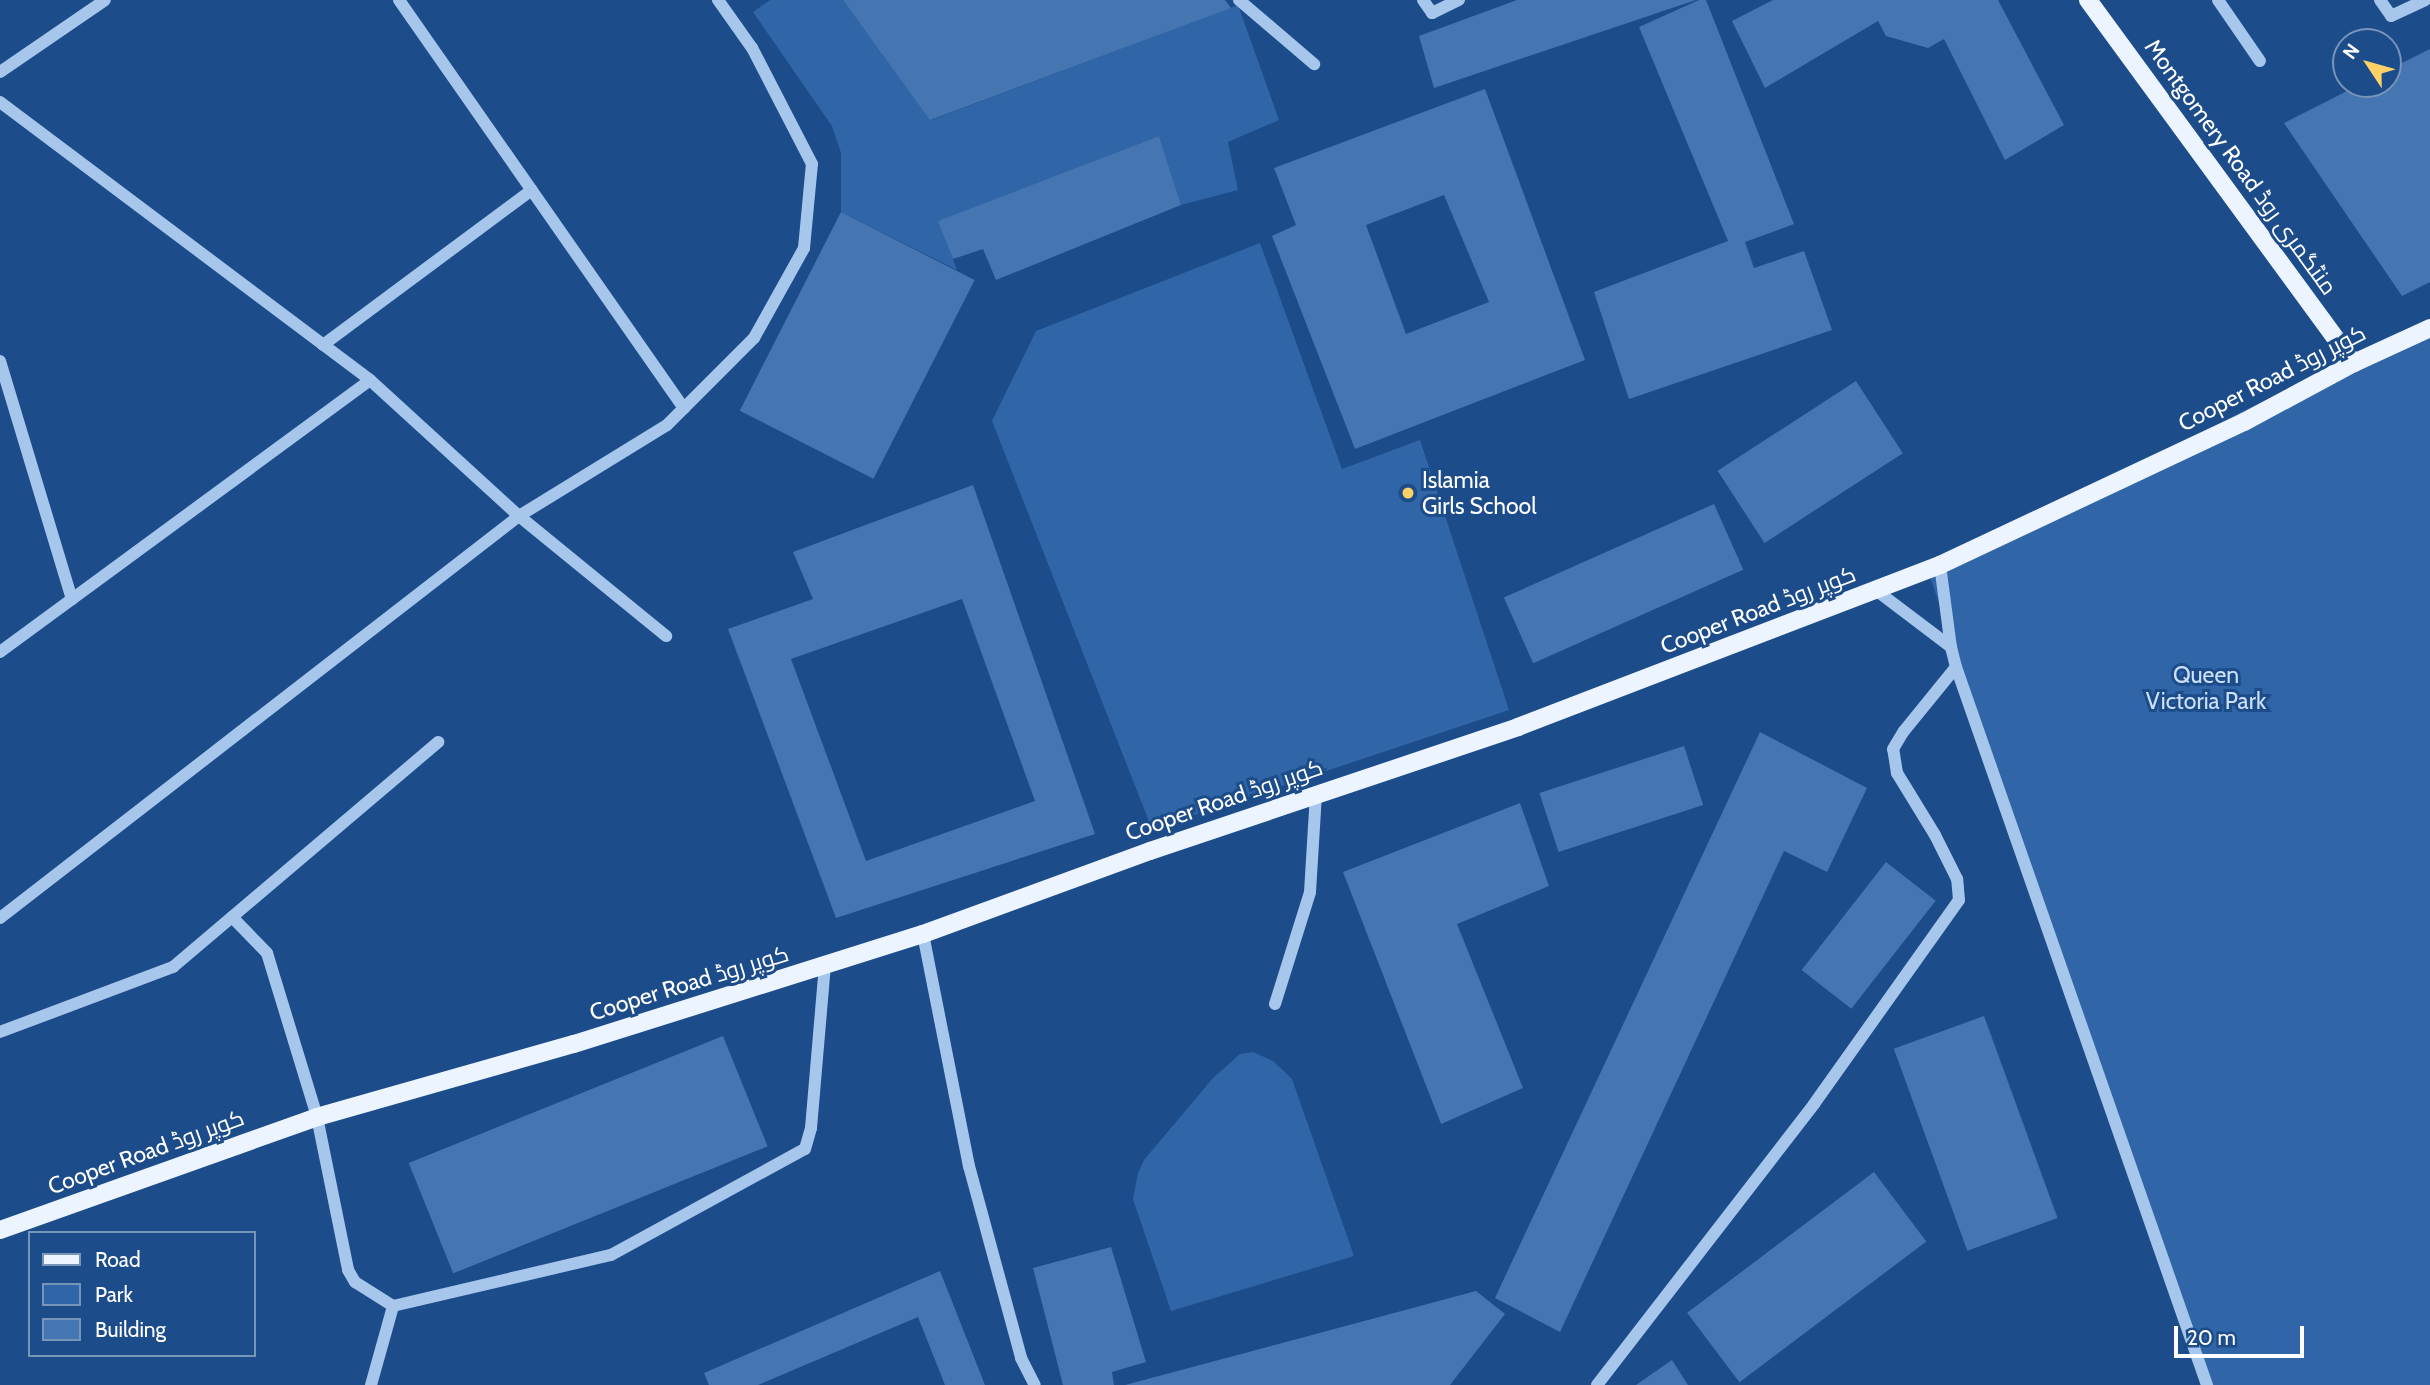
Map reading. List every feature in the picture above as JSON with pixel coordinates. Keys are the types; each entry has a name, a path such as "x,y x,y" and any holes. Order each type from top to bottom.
{"main road":[{"name":"Montgomery Road منٹگمری روڈ","path":"2088,0 2354,363"},
{"name":"Cooper Road کوپر روڈ","path":"0,1230 317,1117 574,1044 825,967 1315,793 1518,727 1940,565 2244,422 2354,363 2430,328"}],"street":[{"path":"0,72 105,0"},
{"path":"400,0 684,408"},
{"path":"0,918 519,516 667,425 754,338 804,248 812,164 752,48 718,0"},
{"path":"1239,0 1314,64"},
{"path":"1423,0 1432,13 1459,0"},
{"path":"2218,0 2260,61"},
{"path":"2380,0 2391,16 2425,0"},
{"path":"0,102 370,380 519,516 666,636"},
{"path":"323,345 532,190"},
{"path":"0,361 72,599"},
{"path":"0,652 370,380"},
{"path":"1940,565 1956,667 2207,1385"},
{"path":"1877,591 1951,647"},
{"path":"1597,1385 1814,1104 1959,900 1957,879 1936,835 1897,773 1893,749 1904,731 1956,667"},
{"path":"0,1032 173,967 438,742"},
{"path":"1275,1004 1310,892 1315,793"},
{"path":"232,917 267,953 317,1117 348,1270 355,1282 393,1306 611,1255 805,1149 811,1128 825,967"},
{"path":"923,934 969,1166 1021,1358 1035,1385"},
{"path":"370,1385 393,1306"}],"green space":[{"path":"770,0 843,0 931,120 1238,5 1279,120 1228,142 1238,190 1181,205 1159,136 939,221 957,270 841,212 841,153 832,126 753,12"},
{"path":"1260,243 1342,469 1420,440 1509,710 1152,829 992,421 1036,331"},
{"name":"Queen Victoria Park","path":"2430,322 2430,1385 2208,1385 1930,577 2241,412"},
{"path":"1253,1052 1273,1061 1292,1079 1354,1256 1171,1311 1133,1199 1138,1173 1144,1160 1213,1078 1240,1054"}],"building":[{"path":"843,0 1225,0 1231,8 930,120"},
{"path":"1517,0 1696,0 1434,88 1419,36"},
{"path":"1699,0 1706,0 1794,224 1745,242 1754,268 1804,251 1832,330 1629,399 1594,292 1728,241 1639,27"},
{"path":"1773,0 1998,0 2064,125 2005,160 1944,39 1928,48 1886,36 1878,21 1765,88 1732,21"},
{"path":"2430,49 2430,282 2402,296 2284,123 2333,98 2402,98 2402,63"},
{"path":"1485,89 1585,360 1355,449 1272,236 1296,225 1274,168","holes":["1444,195 1489,302 1406,334 1366,225"]},
{"path":"1159,136 1181,205 996,280 983,249 953,259 938,221"},
{"path":"841,212 975,280 873,479 740,411"},
{"path":"1856,381 1903,453 1764,543 1718,471"},
{"path":"973,485 1095,834 836,918 728,629 813,599 793,552","holes":["962,599 1035,801 866,861 791,659"]},
{"path":"1714,504 1743,570 1533,663 1504,598"},
{"path":"1760,732 1867,788 1827,872 1784,851 1560,1332 1495,1298"},
{"path":"1684,746 1703,805 1559,852 1539,793"},
{"path":"1520,803 1549,886 1457,924 1523,1088 1441,1124 1343,872"},
{"path":"1886,862 1936,901 1851,1009 1802,970"},
{"path":"1984,1016 2058,1218 1967,1251 1894,1049"},
{"path":"723,1036 768,1146 453,1273 409,1163"},
{"path":"1874,1172 1926,1241 1739,1382 1687,1313"},
{"path":"1111,1247 1146,1362 1112,1372 1114,1385 1063,1385 1033,1268"},
{"path":"940,1271 985,1385 945,1385 918,1317 758,1385 709,1385 704,1373"},
{"path":"1476,1291 1505,1314 1450,1385 1125,1385"},
{"path":"1672,1360 1688,1385 1636,1385"}],"place":[{"name":"Islamia Girls School","path":"1408,493"}]}
